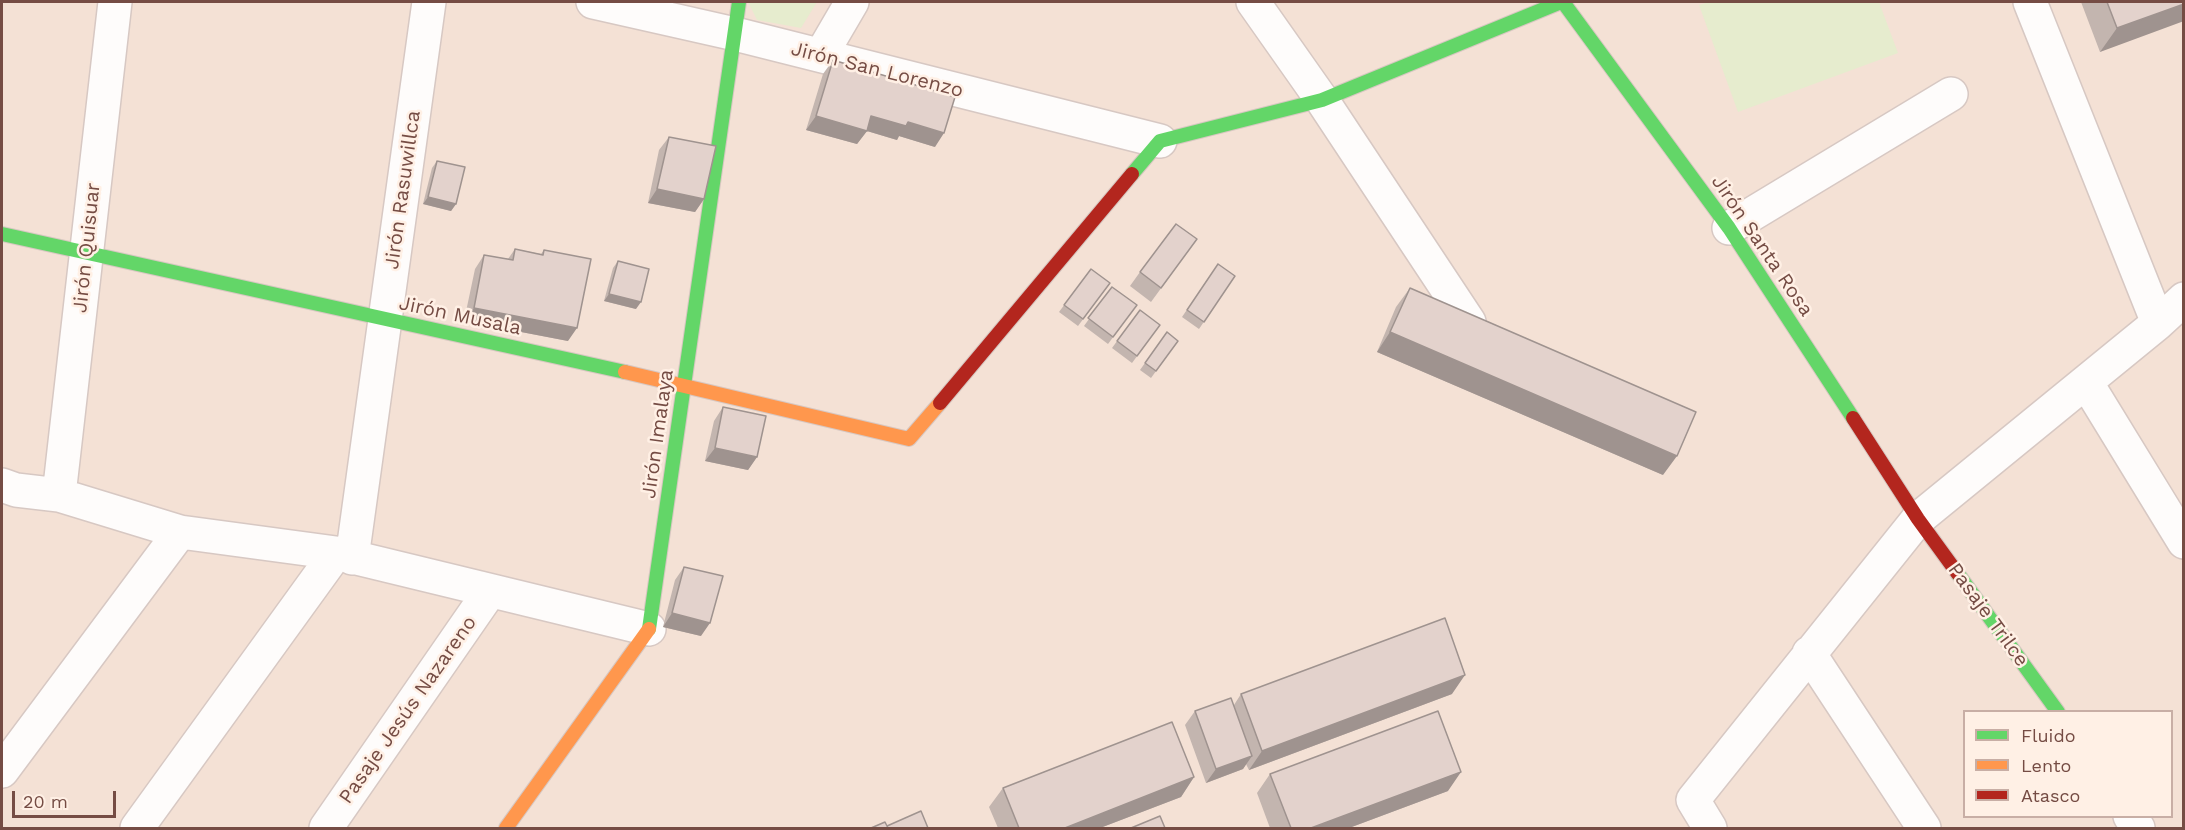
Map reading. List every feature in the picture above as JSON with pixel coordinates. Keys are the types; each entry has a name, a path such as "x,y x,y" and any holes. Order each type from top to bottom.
{"street":[{"name":"Jirón Quisuar","path":"59,495 115,2"},
{"name":"Jirón Rasuwillca","path":"344,556 384,320 429,2"},
{"name":"Jirón San Lorenzo","path":"593,2 821,55 1160,141"},
{"name":"Jirón Imalaya","path":"506,828 649,630 739,2"},
{"path":"821,55 852,2"},
{"path":"1252,2 1322,100 1469,322"},
{"path":"1160,141 1322,100 1562,2"},
{"name":"Jirón Santa Rosa","path":"1562,2 1728,228 1918,519"},
{"path":"2030,2 2158,323"},
{"path":"1728,228 1951,94"},
{"name":"Jirón Musala","path":"2,234 685,385 909,439 1160,141"},
{"path":"1710,828 1693,800 1918,519 2158,323 2184,299"},
{"path":"2086,382 2184,542"},
{"path":"6,495 59,495 180,532 344,556 649,630"},
{"name":"Pasaje Trilce","path":"1918,519 2057,710"},
{"path":"2,771 180,532"},
{"path":"136,828 344,556"},
{"name":"Pasaje Jesús Nazareno","path":"326,828 490,591"},
{"path":"1809,653 1924,828"}],"shaded area":[{"path":"2,2 2183,2 2183,828 2,828"}],"green space":[{"path":"748,2 817,2 801,28 757,20"},
{"path":"1709,2 1879,2 1898,53 1738,112 1699,5"}],"building":[{"path":"2107,2 2184,2 2184,4 2117,28"},
{"path":"833,60 955,97 944,133 908,122 906,126 871,116 867,131 816,116"},
{"path":"669,137 716,146 704,199 657,189"},
{"path":"437,161 465,167 456,204 428,197"},
{"path":"1176,224 1197,239 1161,288 1140,272"},
{"path":"515,249 543,255 544,250 591,259 577,328 474,308 484,255 513,260"},
{"path":"618,261 649,269 641,302 609,294"},
{"path":"1218,264 1235,276 1204,322 1187,310"},
{"path":"1091,269 1110,283 1083,319 1064,305"},
{"path":"1112,287 1137,305 1113,337 1088,318"},
{"path":"1410,288 1696,412 1677,456 1390,332"},
{"path":"1140,310 1160,325 1137,356 1117,341"},
{"path":"1167,332 1178,341 1156,371 1145,363"},
{"path":"723,407 766,416 757,457 715,448"},
{"path":"684,567 723,576 710,623 672,613"},
{"path":"1445,618 1465,675 1262,751 1241,694"},
{"path":"1231,698 1252,756 1216,769 1195,711"},
{"path":"1438,711 1461,772 1311,828 1291,828 1270,774"},
{"path":"1172,722 1194,777 1065,828 1019,828 1003,788"},
{"path":"921,811 928,828 888,828 887,826"},
{"path":"1160,816 1165,828 1131,828"},
{"path":"885,822 888,828 871,828"}],"traffic: fast":[{"path":"649,629 739,2"},
{"path":"1132,174 1160,141 1322,100 1561,2"},
{"path":"1563,2 1729,228 1853,418"},
{"path":"2,234 625,372"},
{"path":"1958,574 2057,710"}],"traffic: slow":[{"path":"625,372 909,439 940,403"},
{"path":"506,828 649,629"}],"traffic: jam":[{"path":"940,403 1132,174"},
{"path":"1853,418 1918,519 1958,574"}]}
